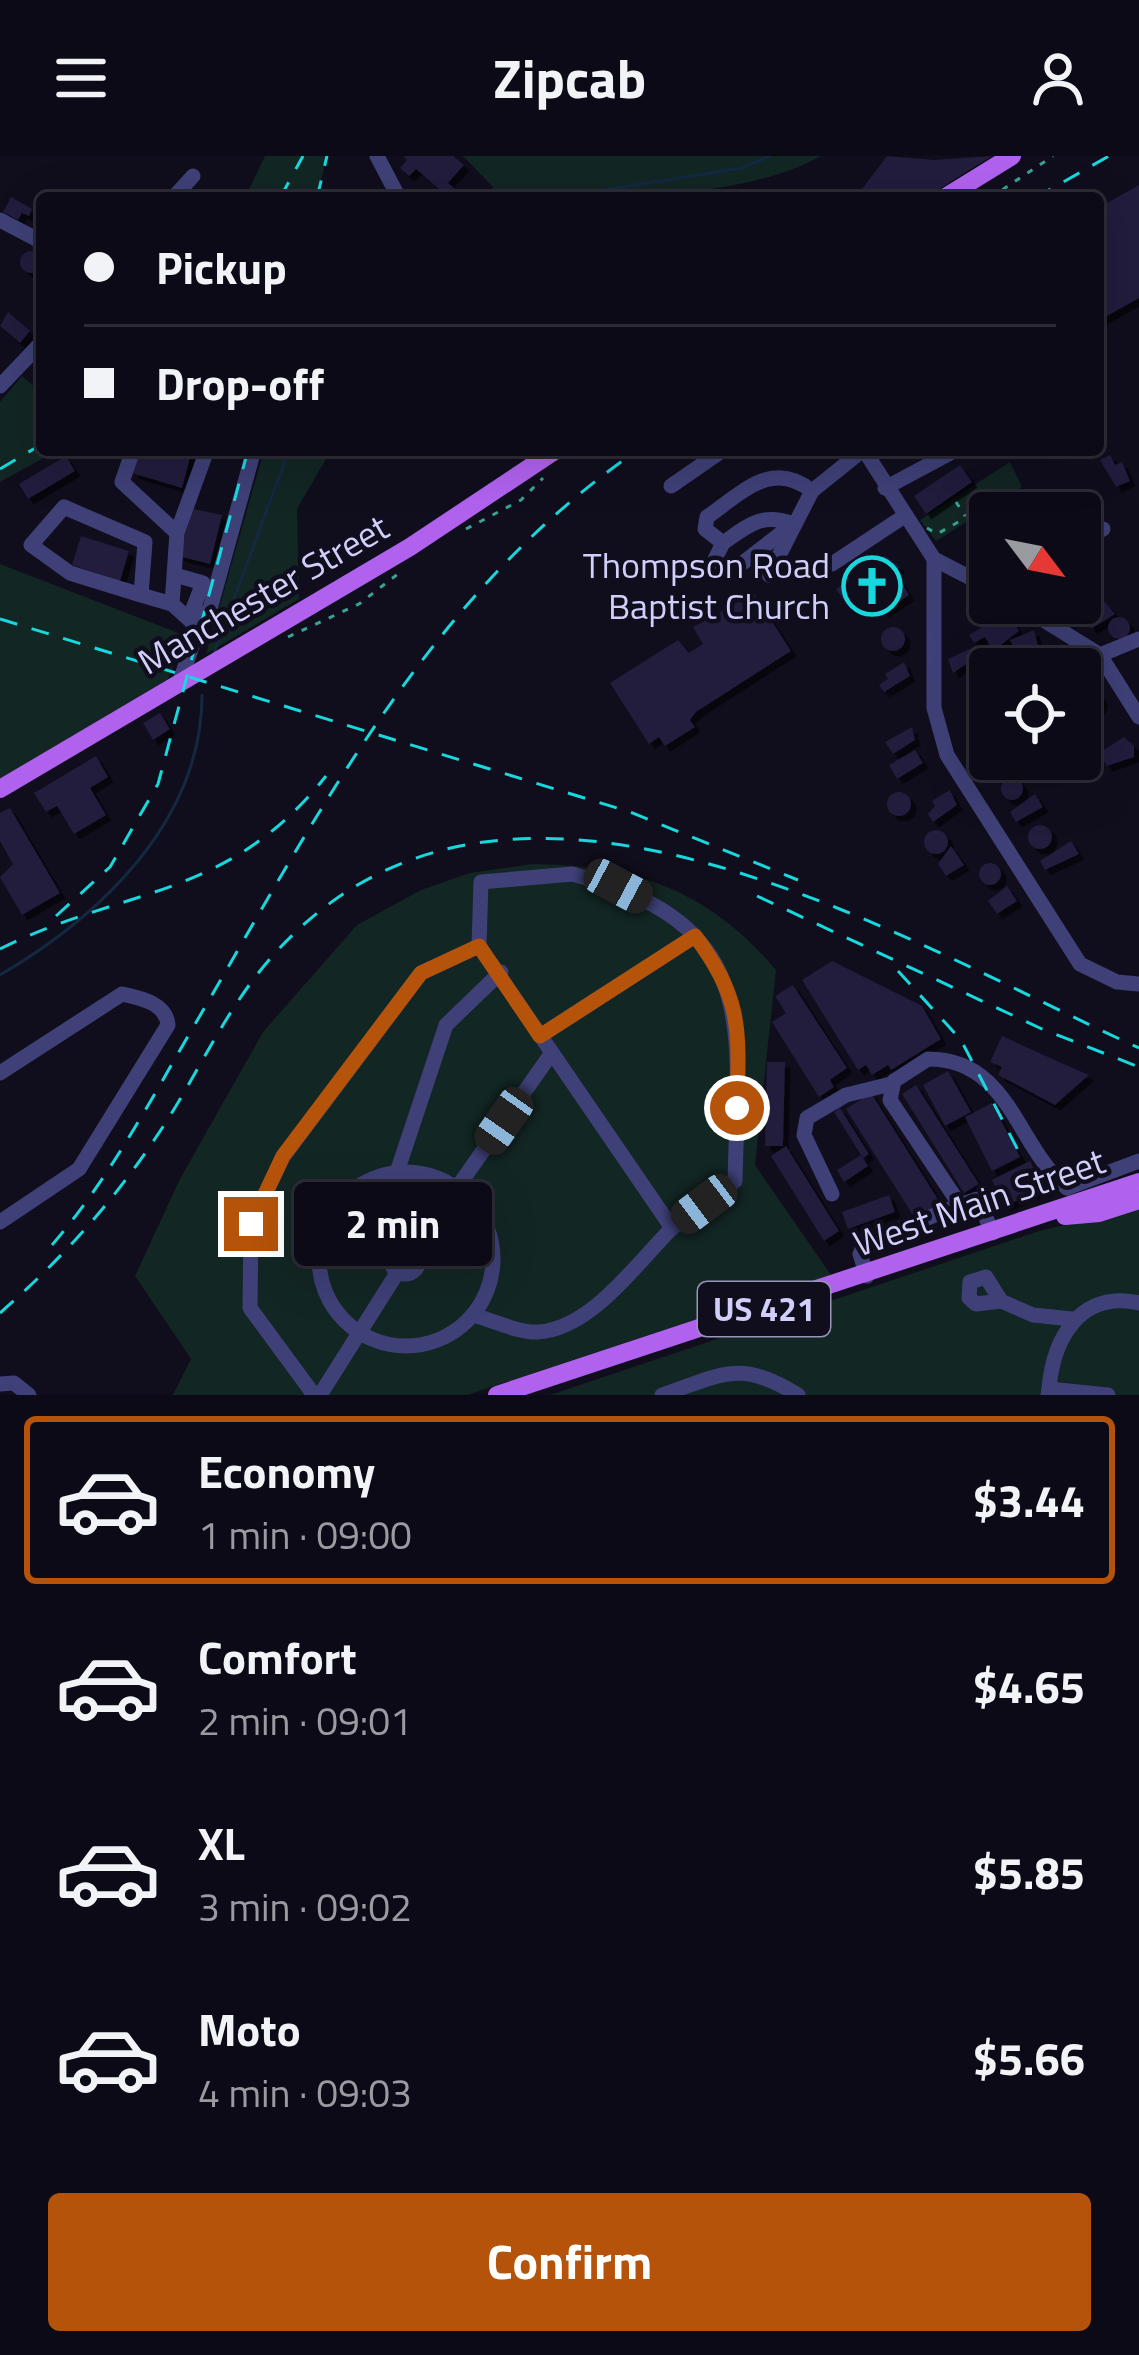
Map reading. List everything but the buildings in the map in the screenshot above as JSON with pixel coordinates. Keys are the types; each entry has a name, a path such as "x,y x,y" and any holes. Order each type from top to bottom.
{"main road":[{"path":"954,192 1012,156"},
{"name":"Manchester Street","path":"0,789 410,547 540,456"},
{"name":"West Main Street","path":"497,1395 993,1233 1030,1220 1068,1197 1139,1182"},
{"path":"1030,1220 1099,1213 1139,1200"}],"street":[{"path":"377,156 396,192"},
{"path":"178,192 193,176"},
{"path":"0,220 36,239"},
{"path":"0,386 36,348"},
{"path":"131,456 122,482 177,533"},
{"path":"172,604 177,533 205,456"},
{"path":"191,621 211,609 252,456"},
{"path":"671,486 714,456"},
{"path":"769,575 812,491 859,456"},
{"path":"869,456 915,536 934,559 969,577"},
{"path":"885,488 945,456"},
{"path":"723,543 705,529 706,517 767,476 782,474 812,491"},
{"path":"140,595 145,542 64,507 31,545 70,573 140,595 172,604 191,621"},
{"path":"774,517 793,524 730,572 716,559 723,543 757,519 774,517"},
{"path":"832,564 903,517"},
{"path":"934,559 934,708 947,755 1080,964 1117,982 1139,984"},
{"path":"175,575 203,583 191,621 194,641 180,681"},
{"path":"1050,624 1089,648"},
{"path":"1101,655 1139,639"},
{"path":"1101,657 1139,717"},
{"path":"473,1315 535,1333 584,1314 672,1228 735,1181 739,1035 725,975 684,921 618,886 572,874 481,882 479,946 502,972 551,1054 672,1228"},
{"path":"540,1036 695,936"},
{"path":"479,946 421,973 283,1156 251,1224 250,1308 317,1395 397,1273 393,1252 414,1249 551,1054"},
{"path":"397,1172 446,1025 502,972"},
{"path":"0,1073 122,994 151,1003 167,1016 168,1024 79,1169 0,1222"},
{"path":"832,1194 805,1135 807,1118 846,1095 891,1084 928,1059 982,1075 997,1087 1068,1197 1139,1161"},
{"path":"891,1084 890,1100 957,1200"},
{"path":"397,1172 438,1178 457,1187 477,1208 489,1233 494,1262 488,1290 473,1315 431,1343 406,1347 357,1333 324,1291 320,1238 348,1193 397,1172"},
{"path":"867,1276 860,1249 957,1200 977,1199 993,1233"},
{"path":"1001,1301 1033,1315 1072,1319"},
{"path":"1108,1395 1049,1392 1052,1355 1072,1319 1095,1306 1139,1303"},
{"path":"662,1395 725,1375 760,1371 798,1395"},
{"path":"0,1384 14,1383 29,1395"}],"path":[{"path":"999,192 1053,156"},
{"path":"956,502 966,517"},
{"path":"915,536 931,526 937,534 969,515"}],"green space":[{"path":"265,156 327,156 318,192 248,192"},
{"path":"463,156 821,156 747,182 686,192 491,192 493,187"},
{"path":"22,376 36,388 36,456 47,456 0,482 0,402"},
{"path":"262,456 328,456 297,509 299,599 206,654"},
{"path":"1010,462 1022,487 1014,492 969,492 969,520 936,541 920,520"},
{"path":"0,564 186,636 168,679 0,779"},
{"path":"532,864 604,870 668,887 724,920 776,970 755,1165 831,1275 467,1395 173,1395 191,1359 135,1276 180,1179 263,1032 357,925 421,890 470,873"},
{"path":"1139,1208 1139,1395 550,1395 1039,1231"}],"waterway":[{"path":"591,192 742,168 770,156"},
{"path":"214,653 287,456"},
{"path":"0,975 74,924 139,860 185,783 197,740 202,695"}],"railway":[{"path":"283,192 303,156"},
{"path":"318,192 327,156"},
{"path":"1046,192 1109,156"},
{"path":"0,469 36,448"},
{"path":"56,916 110,867 158,784 246,456"},
{"path":"52,1245 126,1141 284,870 383,714 498,571 564,507 630,456"},
{"path":"0,619 630,812 798,880"},
{"path":"0,949 213,869 289,816 326,776"},
{"path":"0,1313 51,1266 118,1190 269,960 362,882 467,845 580,840 697,861 815,899 1139,1048"},
{"path":"757,896 1042,1029 1139,1067"},
{"path":"898,971 961,1040 1021,1156"}],"place":[{"name":"Thompson Road Baptist Church","path":"872,586"}],"route":[{"path":"251,1224 283,1156 421,973 479,946 502,972 540,1036 695,936 725,975 739,1035 737,1108"}]}
